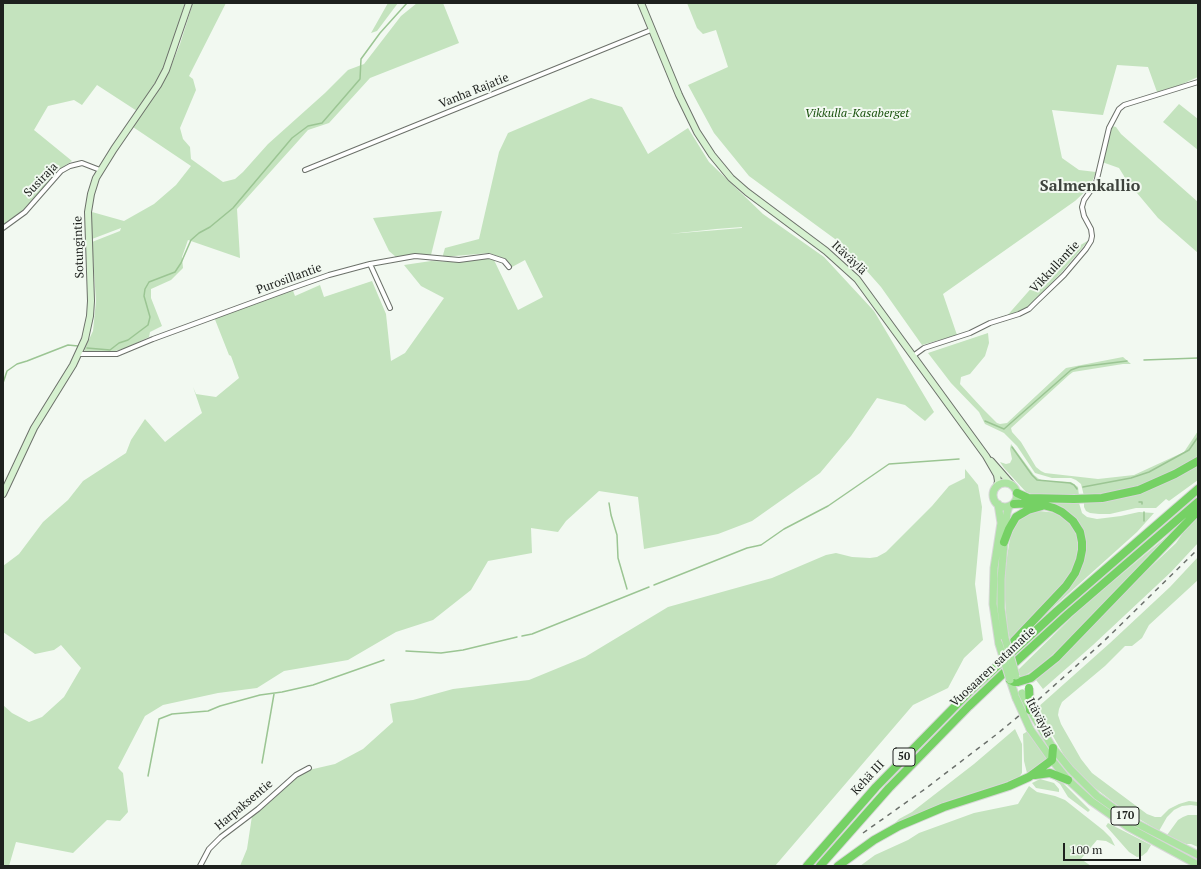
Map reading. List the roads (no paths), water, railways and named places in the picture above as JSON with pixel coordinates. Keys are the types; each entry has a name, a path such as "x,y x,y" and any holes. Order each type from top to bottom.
{"highway":[{"path":"1017,493 1028,498 1102,498 1123,494 1145,487 1175,474 1198,461"},
{"name":"Vuosaaren satamatie","path":"1002,660 1198,489"},
{"path":"1002,660 1014,641 1066,586 1075,573 1080,560 1082,542 1080,532 1062,512 1045,505 1028,502 1012,505"},
{"name":"Vuosaaren satamatie","path":"820,866 894,783 968,706 1068,614 1198,502"},
{"path":"1004,542 1016,517 1028,510 1045,505"},
{"path":"1030,710 1026,690 1032,678 1056,658 1198,511"},
{"name":"Kehä III","path":"807,866 902,759 1002,660"},
{"path":"1015,679 1032,678"},
{"path":"1029,777 1052,760 1053,748"},
{"path":"838,866 874,840 899,826 944,807 993,792 1029,777 1043,773 1050,773 1068,780"}],"main road":[{"name":"Sotungintie","path":"3,494 34,428 79,354 85,339 90,316 91,283 88,212 91,194 100,170 158,85 166,70 190,3"},
{"name":"Itäväylä","path":"641,3 679,95 702,142 731,178 768,209 826,251 850,272 872,298 986,456 997,474 998,486"},
{"name":"Itäväylä","path":"986,456 997,466 1012,485"},
{"path":"1004,483 1012,485 1017,493 1016,500 1012,505 1001,506 994,498 994,494 998,486 1004,483"},
{"name":"Itäväylä","path":"998,504 1001,523 994,568 993,604 999,644 1015,679 1026,690"},
{"name":"Itäväylä","path":"1012,505 1007,513 1000,593 1005,638 1015,679 1016,698 1030,729 1052,760 1068,780 1082,794 1108,814 1135,831 1198,866"},
{"name":"Itäväylä","path":"1030,710 1037,724 1053,748 1084,783 1113,808 1132,821 1198,855"}],"street":[{"name":"Vanha Rajatie","path":"305,170 651,30"},
{"name":"Vikkullantie","path":"913,356 924,348 976,331 990,323 1019,314 1029,309 1064,274 1091,241 1091,229 1084,216 1082,207 1084,200 1096,183 1109,128 1119,109 1124,105 1198,82"},
{"name":"Susiraja","path":"3,228 25,212 61,171 70,166 82,163 100,170"},
{"name":"Purosillantie","path":"79,354 117,354 153,339 329,275 370,264 415,256 459,260 489,256 504,261 509,267"},
{"path":"370,264 390,308"},
{"name":"Harpaksentie","path":"200,866 209,849 221,837 258,809 296,774 309,768"}],"waterway":[{"path":"87,348 110,350 119,343 128,340 148,325 150,317 144,296 145,289 149,282 175,272 181,263 191,240 233,208 292,138 308,126 322,123 360,79 361,59 380,33 407,3"},
{"path":"3,383 7,371 17,364 68,345 78,346"},
{"path":"1144,360 1198,358"},
{"path":"985,421 1004,429 1071,370 1079,367 1127,361"},
{"path":"1083,487 1131,478 1149,472 1189,450 1198,437"},
{"path":"1012,447 1037,480 1070,483 1077,489"},
{"path":"654,585 747,548 761,545 784,529 828,506 889,464 959,459"},
{"path":"1139,502 1142,502 1142,504"},
{"path":"609,503 617,535 618,558 627,589"},
{"path":"1144,512 1144,521"},
{"path":"522,636 532,634 649,587"},
{"path":"406,651 441,653 463,650 517,637"},
{"path":"148,776 159,719 172,714 208,711 220,706 260,695 313,685 384,660"},
{"path":"262,763 274,694"}],"railway":[{"path":"863,833 925,789 997,734 1038,700 1103,642 1198,549"}],"district":[{"name":"Salmenkallio","path":"1090,186"}],"park label":[{"name":"Vikkulla-Kasaberget","path":"857,114"}]}
